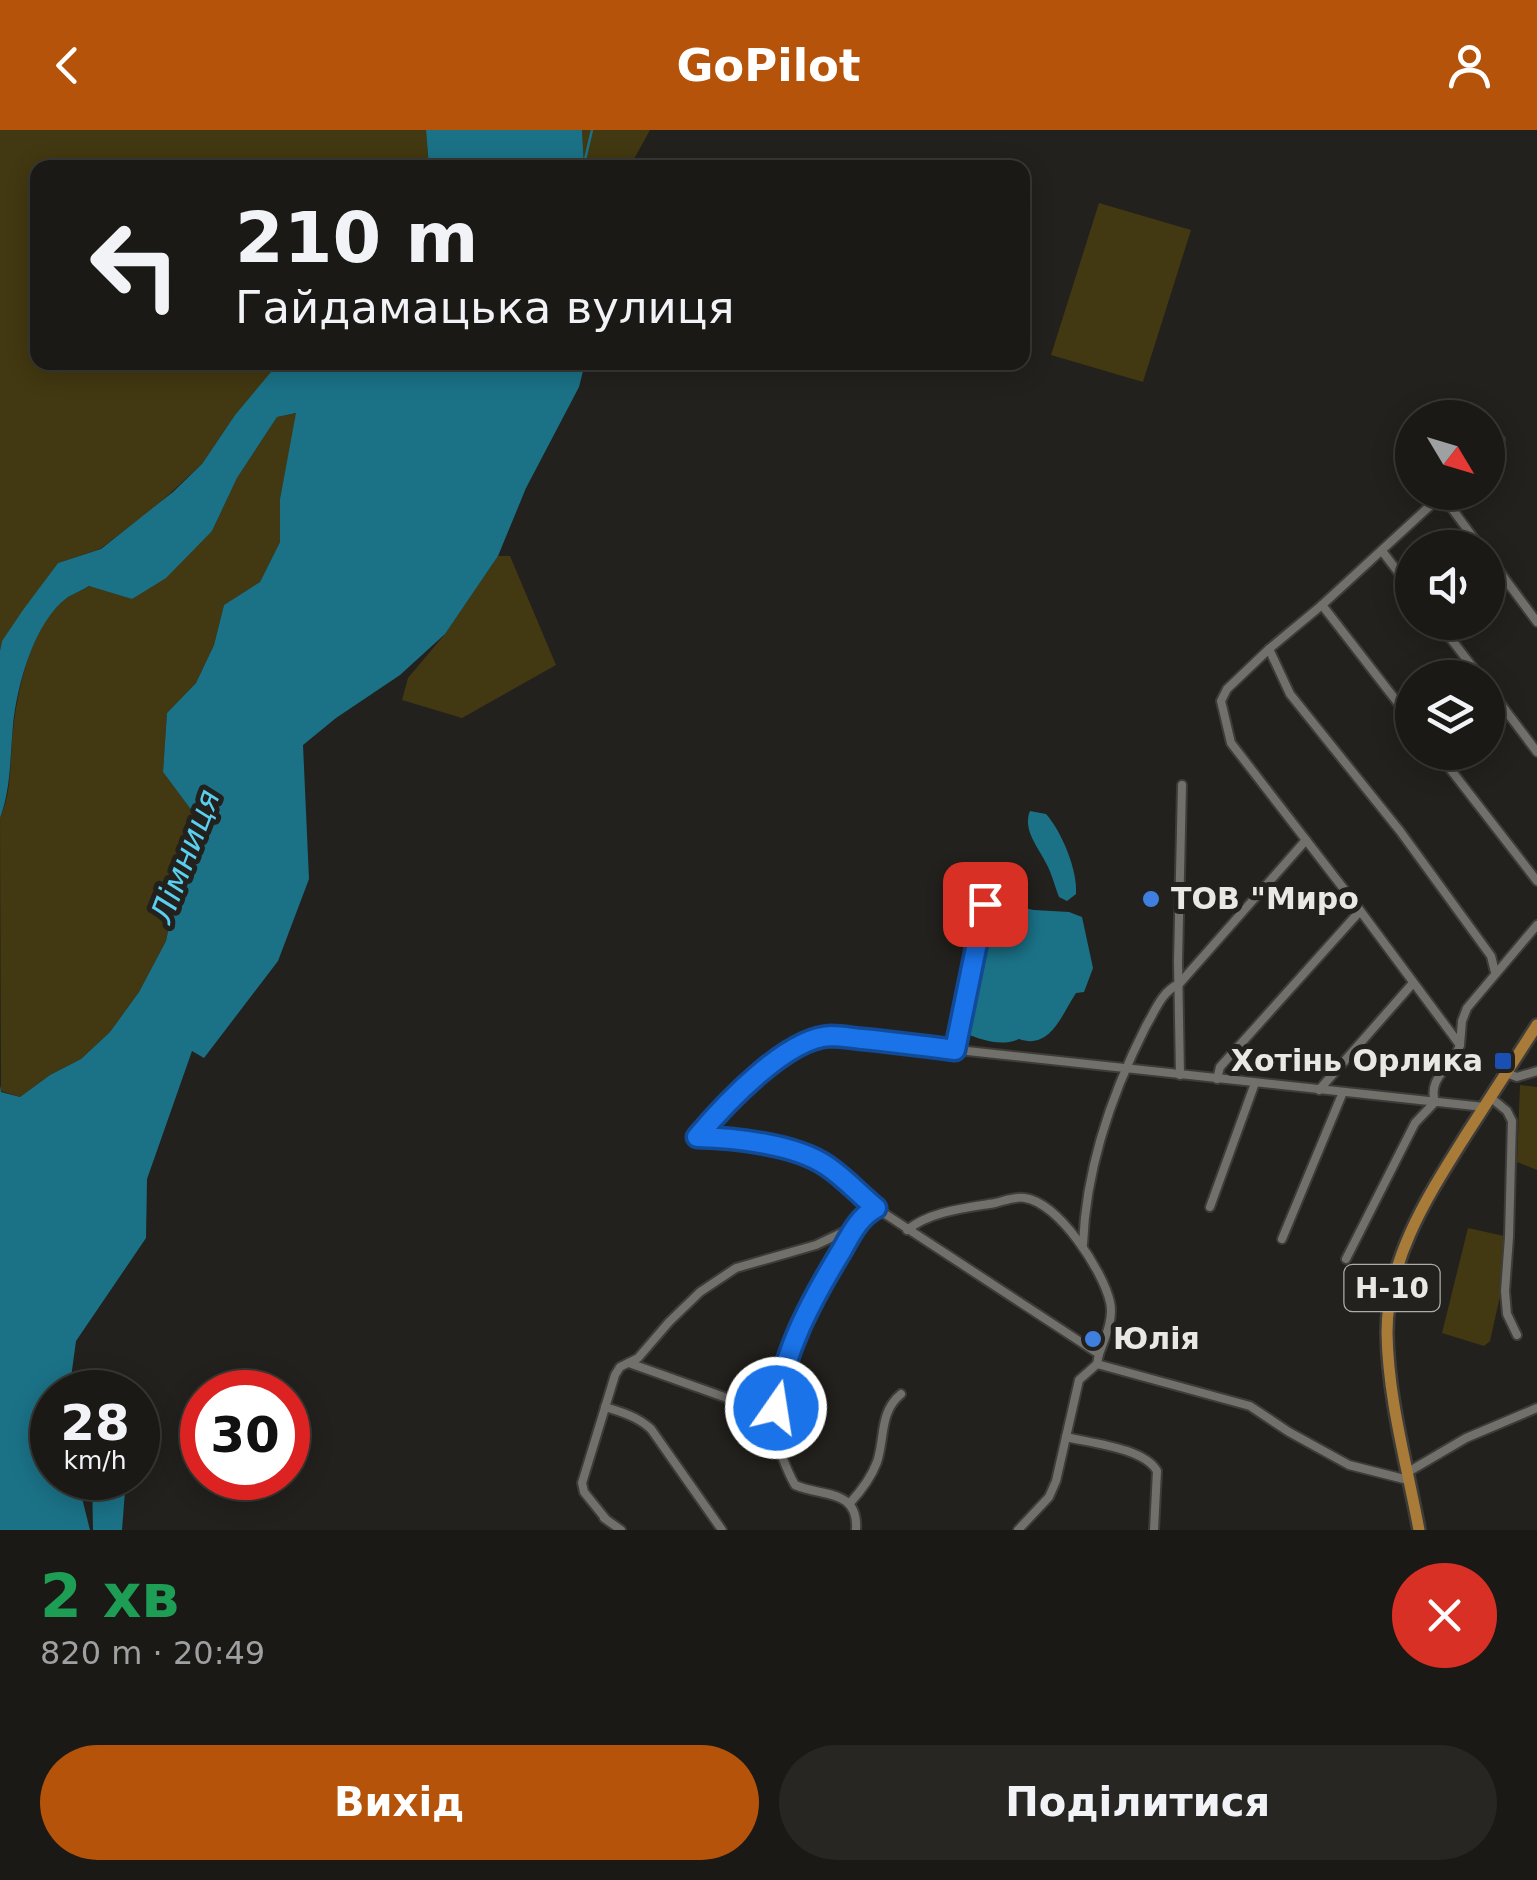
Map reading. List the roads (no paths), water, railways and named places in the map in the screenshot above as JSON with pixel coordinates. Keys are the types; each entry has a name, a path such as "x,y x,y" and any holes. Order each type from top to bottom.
{"main road":[{"name":"Н-10","path":"1419,1530 1390,1378 1387,1332 1393,1284 1416,1217 1537,1026"}],"street":[{"path":"1427,510 1227,689 1222,701 1231,743 1460,1045"},
{"path":"1382,551 1395,568"},
{"path":"1505,579 1537,622"},
{"path":"1322,605 1395,699"},
{"path":"1269,650 1290,694 1400,832 1491,956 1495,972"},
{"path":"1505,709 1537,752"},
{"path":"1451,770 1537,882"},
{"path":"1180,1075 1182,785"},
{"path":"1083,1244 1084,1212 1105,1127 1125,1068 1168,988 1178,984 1306,840"},
{"path":"955,1050 985,904"},
{"path":"1217,1079 1220,1067 1360,911"},
{"path":"1435,1102 1434,1081 1456,1056 1467,1008 1537,925"},
{"path":"1320,1090 1413,983"},
{"path":"1517,1335 1507,1314 1505,1291 1512,1121 1507,1111 1487,1102 1435,1102 829,1036 807,1041 787,1052 722,1108 697,1137 787,1149 827,1166 876,1208 1098,1359 1250,1406 1349,1465 1409,1476 1466,1438 1537,1408"},
{"path":"1506,1073 1517,1077 1537,1071"},
{"path":"1210,1207 1255,1083"},
{"path":"1282,1239 1343,1092"},
{"path":"1346,1258 1416,1122 1435,1102"},
{"path":"908,1230 939,1214 1023,1197 1039,1203 1083,1244 1103,1283 1111,1305 1109,1324 1098,1359 1078,1380 1056,1482 1050,1497 1018,1530"},
{"path":"856,1530 850,1503 836,1495 795,1485 774,1430 779,1387 793,1342 818,1289 856,1226 876,1208"},
{"path":"621,1530 604,1518 584,1492 582,1483 620,1367 638,1358 700,1292 736,1268 816,1245 856,1226"},
{"path":"627,1362 727,1398 774,1430"},
{"path":"850,1503 876,1466 881,1430 900,1394"},
{"path":"605,1407 644,1422 722,1530"},
{"path":"1066,1437 1140,1455 1152,1463 1157,1471 1154,1530"}],"water":[{"path":"426,130 582,130 584,160 428,160"},
{"name":"Лімниця","path":"272,370 583,370 579,387 526,488 498,556 445,634 400,675 303,745 309,879 278,961 204,1058 192,1051 147,1179 146,1238 76,1341 72,1370 30,1370 30,1500 82,1500 90,1530 0,1530 0,1085 1,1092 20,1097 81,1059 110,1032 139,992 166,941 182,864 198,819 163,772 167,713 196,683 214,645 224,605 260,582 280,542 280,499 296,413 277,417 237,478 212,531 166,578 132,599 89,586 56,608 29,655 18,692 8,784 0,818 2,641 58,563 101,549 173,492 202,464"},
{"path":"1030,811 1046,814 1068,852 1076,894 1067,901 1059,897 1032,839"},
{"path":"991,905 1082,917 1093,968 1084,992 1076,993 1054,1029 1039,1040 998,1042 964,1033"},
{"path":"92,1500 124,1500 122,1530 93,1530"}],"waterway":[{"path":"585,160 592,130"}],"place":[{"name":"ТОВ \"Миро","path":"1151,899"},
{"name":"Хотінь Орлика","path":"1503,1061"},
{"name":"Юлія","path":"1093,1339"}]}
